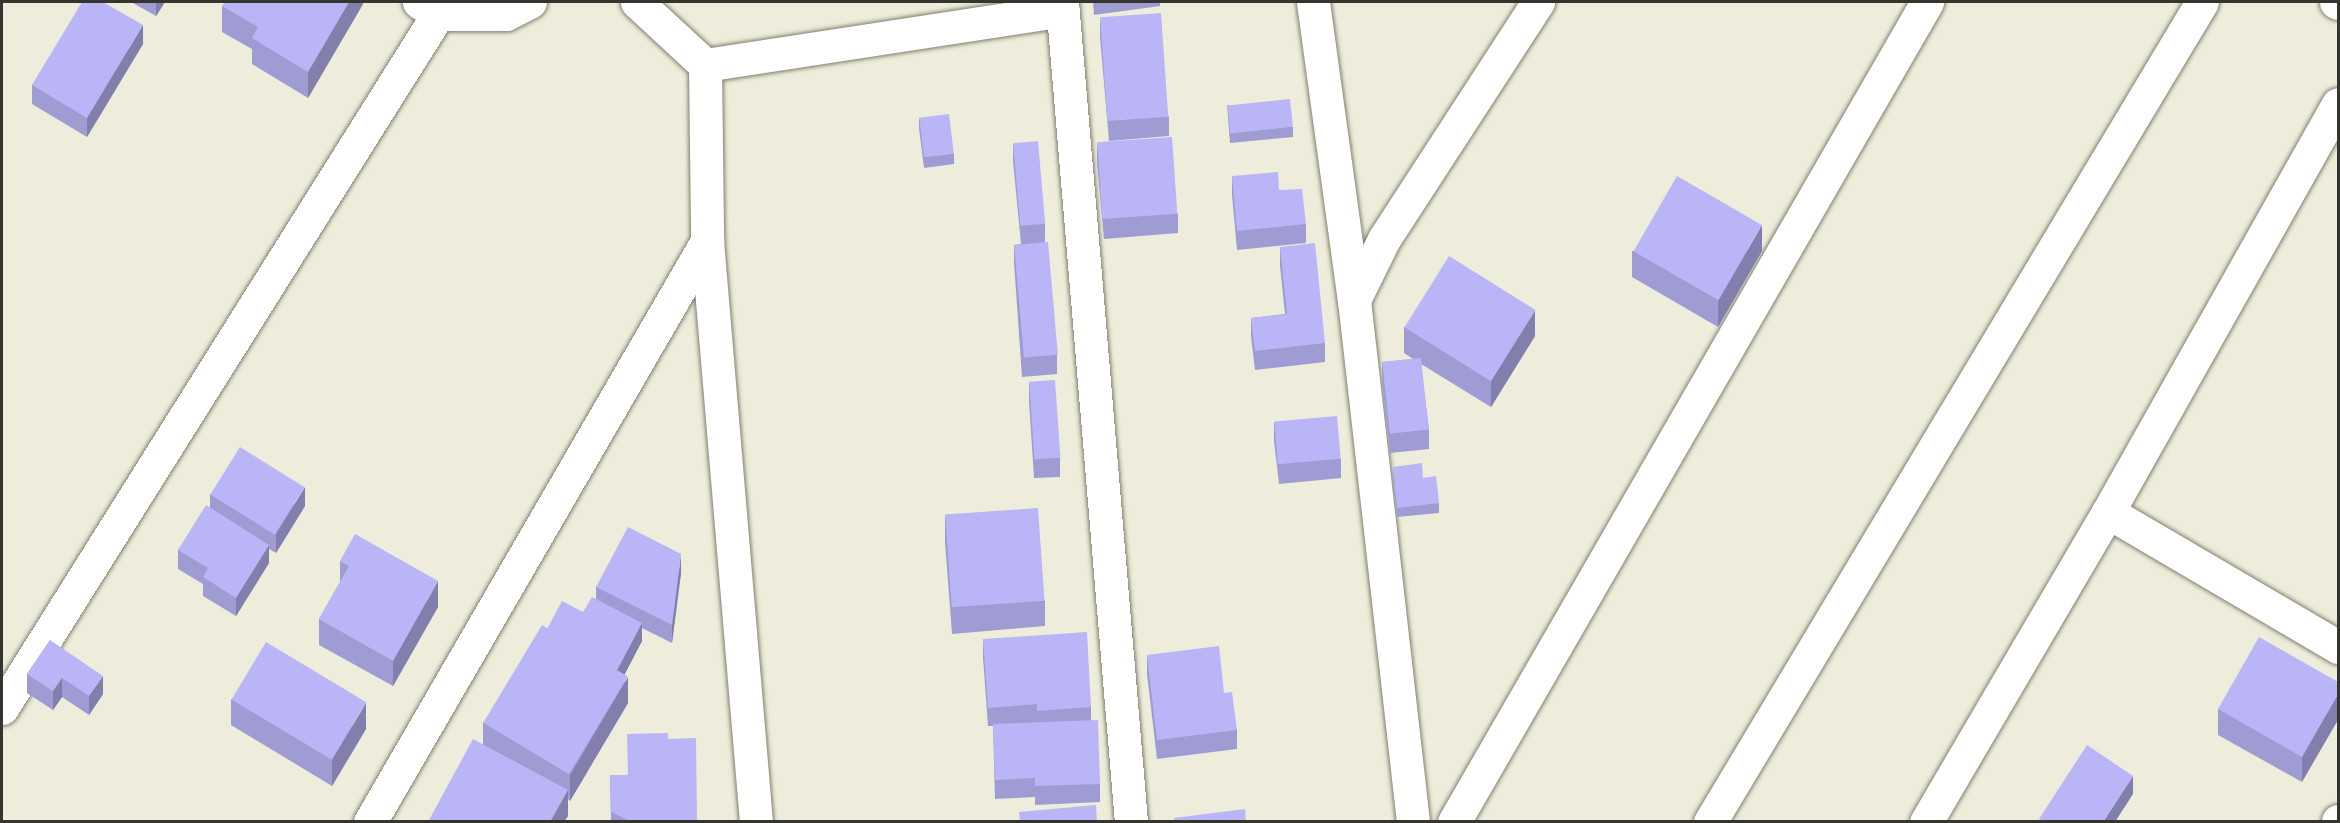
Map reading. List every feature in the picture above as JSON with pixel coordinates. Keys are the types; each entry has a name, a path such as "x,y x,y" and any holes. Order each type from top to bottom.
{"street":[{"path":"2,708 428,8 506,14 530,2"},
{"path":"637,2 705,65 707,241 756,822"},
{"path":"1313,2 1354,300 1413,822"},
{"path":"1354,300 1384,240 1538,2"},
{"path":"1454,822 1927,2"},
{"path":"1710,822 2202,2"},
{"path":"705,65 1062,6 1131,822"},
{"path":"1926,822 2108,512 2338,104"},
{"path":"370,822 707,241"},
{"path":"2108,512 2338,647"}],"building":[{"path":"82,2 103,2 143,25 87,118 32,85"},
{"path":"225,2 349,2 308,72 252,38 258,27 222,6"},
{"path":"1161,13 1168,117 1107,121 1100,17"},
{"path":"1290,99 1293,127 1230,133 1227,106"},
{"path":"949,114 954,154 924,157 919,118"},
{"path":"1172,137 1177,214 1103,219 1097,142"},
{"path":"1038,141 1045,224 1020,226 1013,143"},
{"path":"1278,172 1279,190 1302,189 1306,224 1237,231 1232,176"},
{"path":"1677,176 1762,225 1718,300 1634,251"},
{"path":"1048,242 1058,355 1024,358 1014,245"},
{"path":"1315,243 1325,343 1255,351 1251,318 1287,314 1280,247"},
{"path":"1449,256 1536,310 1491,381 1404,327"},
{"path":"1421,358 1429,430 1390,434 1382,362"},
{"path":"1055,380 1060,458 1035,460 1029,382"},
{"path":"1337,416 1341,459 1278,464 1274,421"},
{"path":"240,447 304,487 275,535 210,494"},
{"path":"1422,463 1423,478 1436,476 1439,503 1397,508 1393,467"},
{"path":"206,505 269,545 236,598 203,577 208,568 178,550"},
{"path":"1038,508 1044,601 952,607 945,514"},
{"path":"628,527 681,554 672,625 596,587"},
{"path":"355,534 438,581 393,661 319,619 349,566 340,561"},
{"path":"592,597 642,623 617,670 547,629 562,601 583,612"},
{"path":"542,625 628,677 569,774 483,723"},
{"path":"1087,632 1091,707 1037,711 1037,704 988,708 983,639"},
{"path":"2259,637 2338,682 2338,694 2302,757 2218,709"},
{"path":"50,640 103,676 89,696 62,678 53,691 27,674"},
{"path":"266,642 366,702 332,760 231,699"},
{"path":"1219,646 1224,693 1232,692 1237,730 1157,740 1147,655"},
{"path":"1098,720 1100,784 1035,786 1035,778 995,780 993,724"},
{"path":"668,733 668,739 696,738 697,822 632,822 611,812 610,775 628,775 627,734"},
{"path":"473,739 568,790 550,822 428,822"},
{"path":"2087,745 2133,776 2103,822 2042,822 2039,819"},
{"path":"1096,805 1097,822 1020,822 1019,812"},
{"path":"1245,809 1246,822 1175,822 1174,818"}]}
